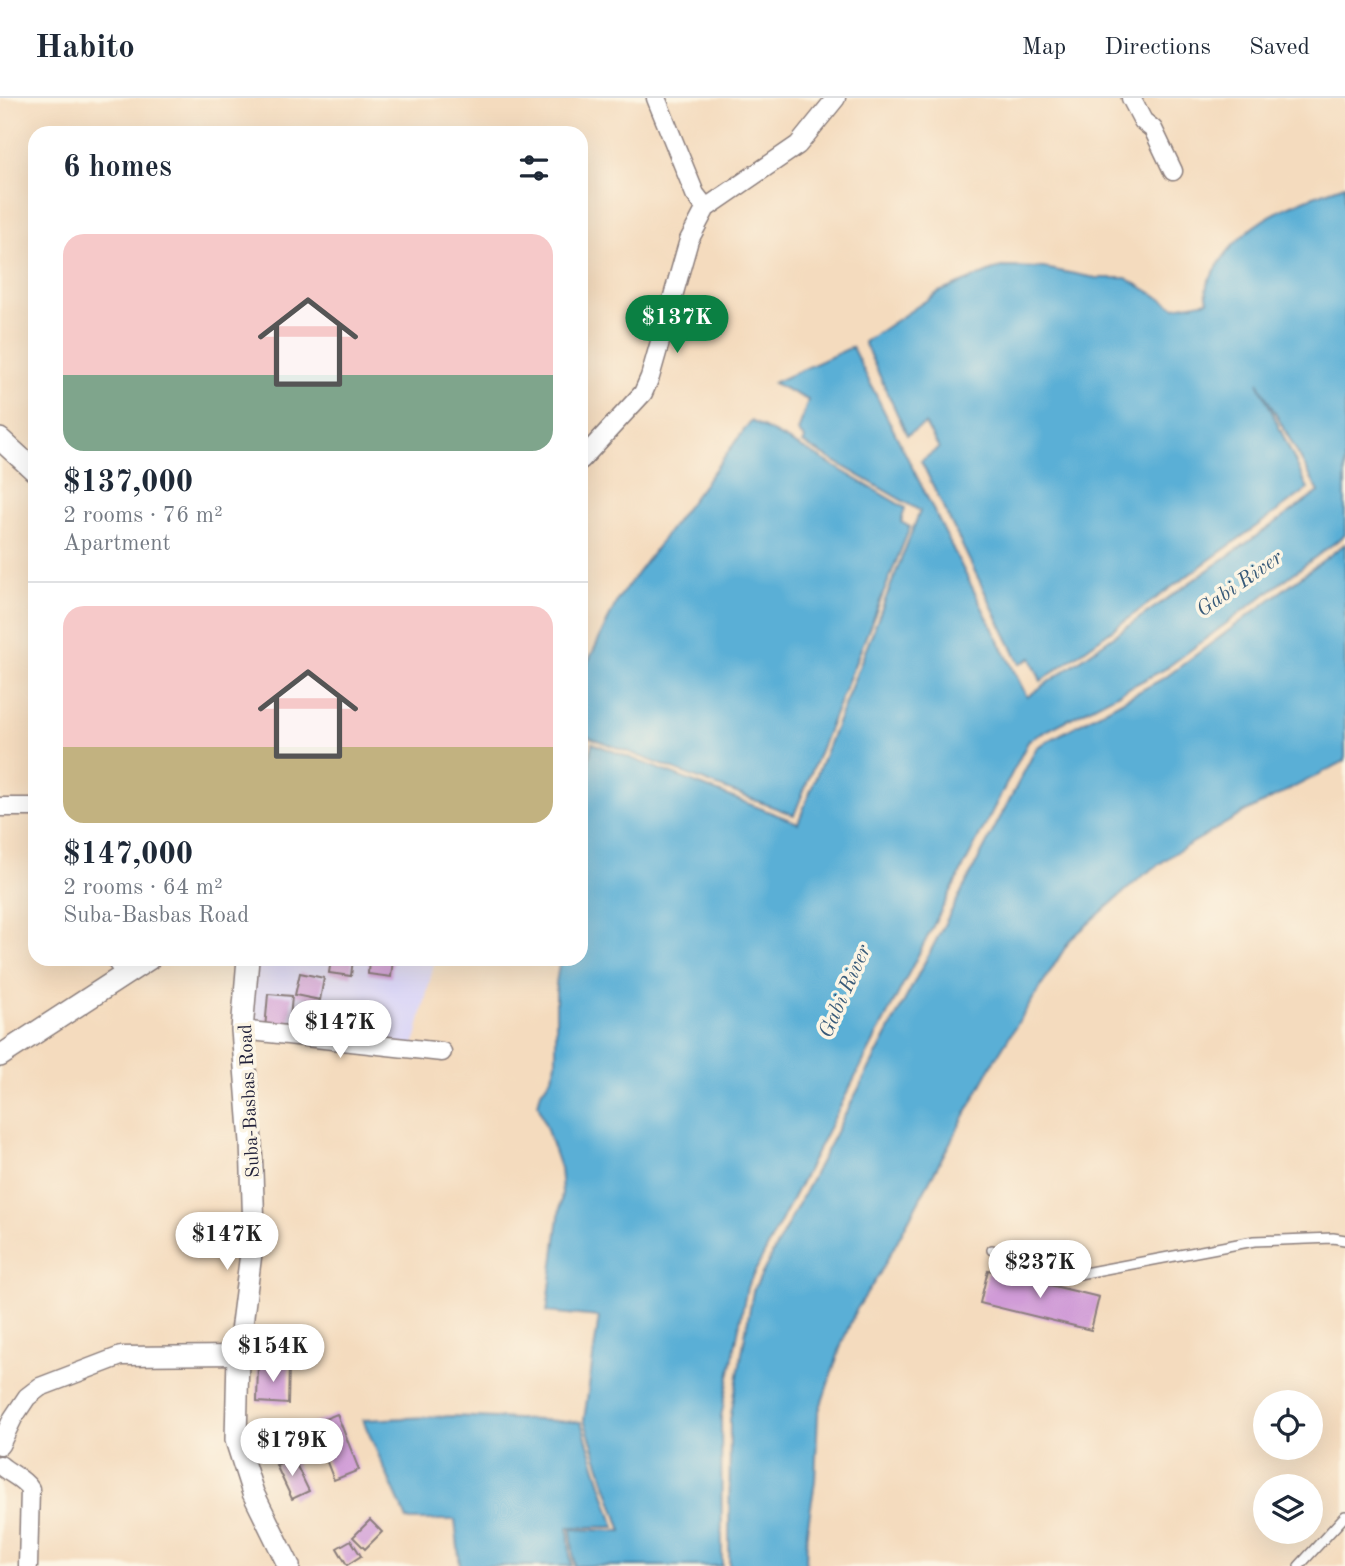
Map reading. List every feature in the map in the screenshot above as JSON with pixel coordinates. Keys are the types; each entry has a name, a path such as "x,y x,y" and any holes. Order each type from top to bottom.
{"street":[{"path":"656,98 695,194 706,208"},
{"path":"588,452 643,393 690,240 706,208 798,145 835,98"},
{"path":"1131,98 1143,121 1153,129 1173,171"},
{"path":"0,439 28,465"},
{"path":"0,807 28,807"},
{"path":"0,1056 120,966"},
{"name":"Suba-Basbas Road","path":"247,966 242,1030 251,1142 254,1230 238,1355 236,1440 253,1493 289,1566"},
{"path":"242,1030 442,1052"},
{"path":"0,1445 27,1397 40,1387 121,1356 238,1355"},
{"path":"0,1465 7,1472 25,1481 30,1489 27,1566"}],"lane":[{"path":"992,1251 1079,1275 1254,1241 1333,1238 1345,1240"},
{"path":"1299,1566 1345,1516"}],"shaded area":[{"path":"255,966 433,966 414,1046 248,1027"}],"water":[{"name":"Gabi River","path":"1345,185 1345,535 1165,669 1029,740 747,1287 721,1417 722,1566 574,1566 571,1529 622,1531 584,1420 599,1317 547,1312 562,1192 560,1168 538,1104 556,1063 556,983 559,966 588,966 588,770 592,743 798,823 920,511 803,443 805,439 798,432 808,400 773,383 852,347 1027,697 1319,492 1258,382 1308,489 1041,681 1031,658 1020,664 921,461 939,448 925,424 907,435 864,342 939,292 1001,267 1044,268 1096,278 1126,278 1175,307 1208,301 1206,290 1209,280 1242,236 1273,214"},
{"path":"751,421 812,453 905,508 901,522 910,527 794,815 588,737 588,662 618,599"},
{"path":"1345,544 1345,761 1242,814 1175,853 1141,877 1070,940 994,1061 880,1273 855,1312 818,1414 815,1482 807,1531 806,1566 729,1566 730,1420 753,1291 1037,747 1166,677"},
{"path":"452,1416 581,1422 615,1527 568,1527 571,1566 460,1566 455,1520 407,1520 363,1420"}],"building":[{"path":"330,966 352,966 351,976 329,973"},
{"path":"369,966 392,966 391,977 368,974"},
{"path":"300,973 324,978 320,1000 295,995"},
{"path":"268,994 292,996 289,1031 265,1029"},
{"path":"988,1270 1099,1297 1091,1330 980,1303"},
{"path":"258,1364 289,1365 288,1404 257,1402"},
{"path":"337,1414 359,1470 334,1480 312,1424"},
{"path":"293,1458 309,1491 292,1499 276,1465"},
{"path":"370,1520 382,1532 365,1549 353,1537"},
{"path":"351,1540 361,1556 347,1565 337,1548"}]}
